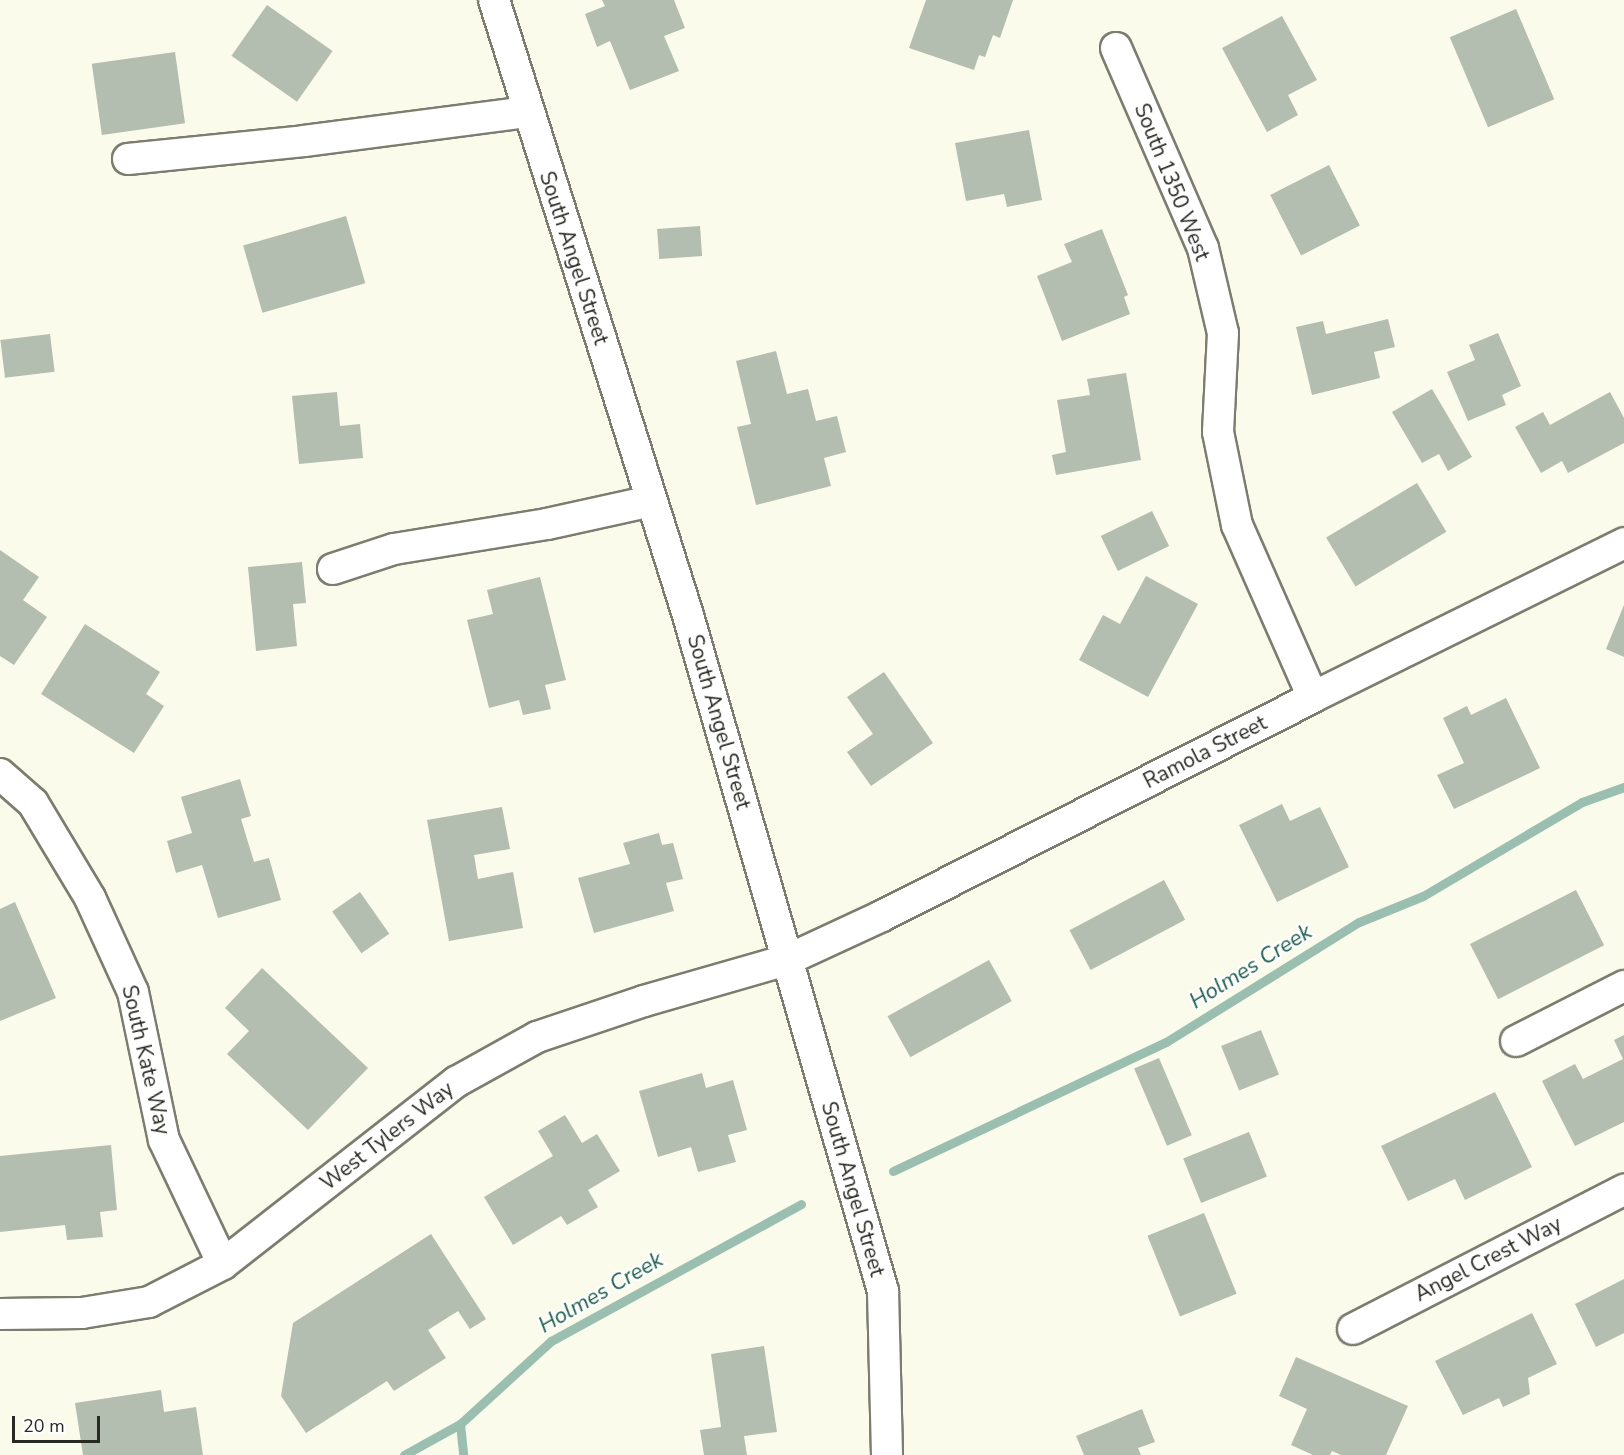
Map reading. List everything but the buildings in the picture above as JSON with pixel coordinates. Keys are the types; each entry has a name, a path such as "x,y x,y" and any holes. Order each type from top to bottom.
{"street":[{"name":"South Angel Street","path":"494,0 687,612 883,1291 887,1455"},
{"name":"South 1350 West","path":"1116,48 1203,248 1223,333 1218,432 1237,525 1313,697"},
{"path":"128,159 304,141 528,112"},
{"path":"333,569 394,549 547,524 652,501"},
{"name":"Ramola Street","path":"787,960 892,910 1624,543"},
{"name":"South Kate Way","path":"0,774 33,803 90,898 133,992 164,1140 223,1264"},
{"name":"West Tylers Way","path":"0,1314 82,1313 149,1302 223,1264 456,1082 537,1037 644,1001 787,960"},
{"path":"1516,1041 1624,986"},
{"name":"Angel Crest Way","path":"1353,1329 1624,1190"}],"waterway":[{"name":"Holmes Creek","path":"893,1171 1166,1042 1359,922 1423,896 1582,802 1624,787"},
{"name":"Holmes Creek","path":"404,1455 460,1424 551,1341 801,1204"},
{"path":"460,1424 463,1455"}]}
